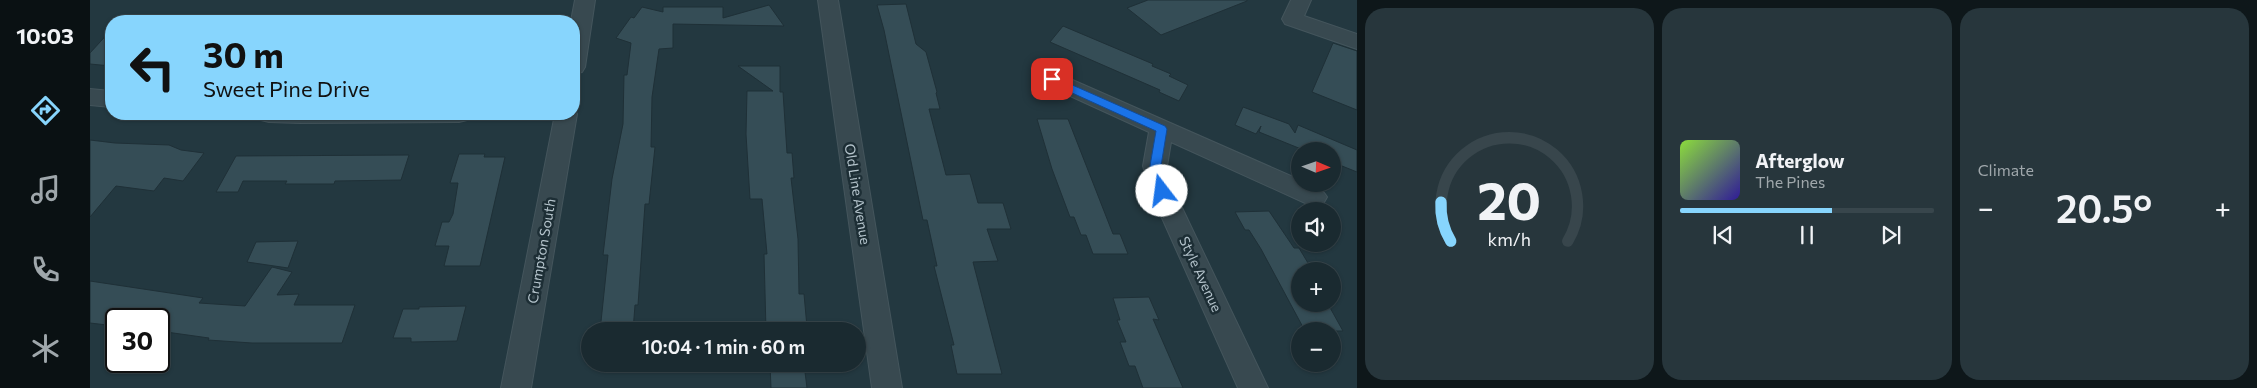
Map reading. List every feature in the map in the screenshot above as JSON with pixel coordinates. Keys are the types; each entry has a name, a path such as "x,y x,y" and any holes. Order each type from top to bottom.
{"street":[{"path":"580,27 584,0"},
{"name":"Old Line Avenue","path":"828,0 887,388"},
{"path":"1301,0 1292,18 1357,42"},
{"path":"1052,79 1314,197"},
{"path":"90,97 105,98"},
{"name":"Crumpton South","path":"516,388 565,120"},
{"name":"Style Avenue","path":"1161,129 1155,166 1162,191 1254,388"}],"building":[{"path":"1148,0 1247,1 1161,35 1127,8"},
{"path":"906,4 916,44 926,52 937,92 940,109 929,109 946,175 970,174 978,203 1003,203 1011,229 987,229 998,261 973,262 1002,374 957,374 951,345 954,345 934,266 937,266 927,220 923,220 884,30 877,5"},
{"path":"769,5 784,26 673,24 673,48 659,49 652,97 651,147 655,147 649,204 645,204 638,305 635,305 634,322 601,322 608,255 603,255 612,179 623,124 624,75 627,75 631,43 616,38 631,17 634,18 642,7 663,12 663,7 723,7 723,18"},
{"path":"1063,26 1153,64 1152,66 1171,74 1169,76 1188,85 1179,101 1159,92 1160,90 1050,42"},
{"path":"105,37 105,65 90,64 90,53"},
{"path":"1333,43 1357,51 1357,110 1312,92"},
{"path":"738,66 780,66 780,92 783,92 787,153 792,153 794,178 791,178 798,239 799,294 804,294 807,322 766,322 764,254 767,254 762,199 750,199 746,134 747,91 773,91"},
{"path":"1243,107 1289,124 1295,133 1298,125 1338,142 1291,142 1291,145 1259,132 1261,126 1256,134 1235,125"},
{"path":"1037,119 1068,119 1113,234 1120,234 1128,254 1093,254 1086,235 1081,235 1074,217 1070,217 1052,169"},
{"path":"90,140 169,145 181,150 204,153 183,181 164,178 154,191 116,186 90,217"},
{"path":"1341,143 1357,150 1357,172 1341,166"},
{"path":"459,154 485,154 484,157 505,157 480,266 444,266 449,246 435,246 442,222 449,222 453,214 458,183 450,183"},
{"path":"409,155 401,180 335,181 334,184 285,184 287,181 243,181 238,192 216,192 236,156"},
{"path":"1269,211 1291,244 1291,252 1301,252 1307,262 1291,262 1291,305 1261,249 1249,230 1245,230 1235,212"},
{"path":"298,241 288,268 247,262 256,242"},
{"path":"272,267 292,272 277,295 299,294 294,305 355,305 342,343 252,343 208,340 209,338 170,333 170,308 105,308 105,325 90,323 90,281 203,298 199,303 245,306"},
{"path":"1149,297 1159,320 1153,319 1183,388 1143,388 1135,366 1129,366 1120,342 1126,342 1117,320 1120,320 1113,298"},
{"path":"466,306 457,341 411,342 411,338 393,338 403,309"},
{"path":"1295,312 1332,312 1338,322 1300,322"},
{"path":"770,372 805,372 807,388 771,388"}],"route":[{"path":"1052,79 1161,129 1155,166 1162,191"}]}
